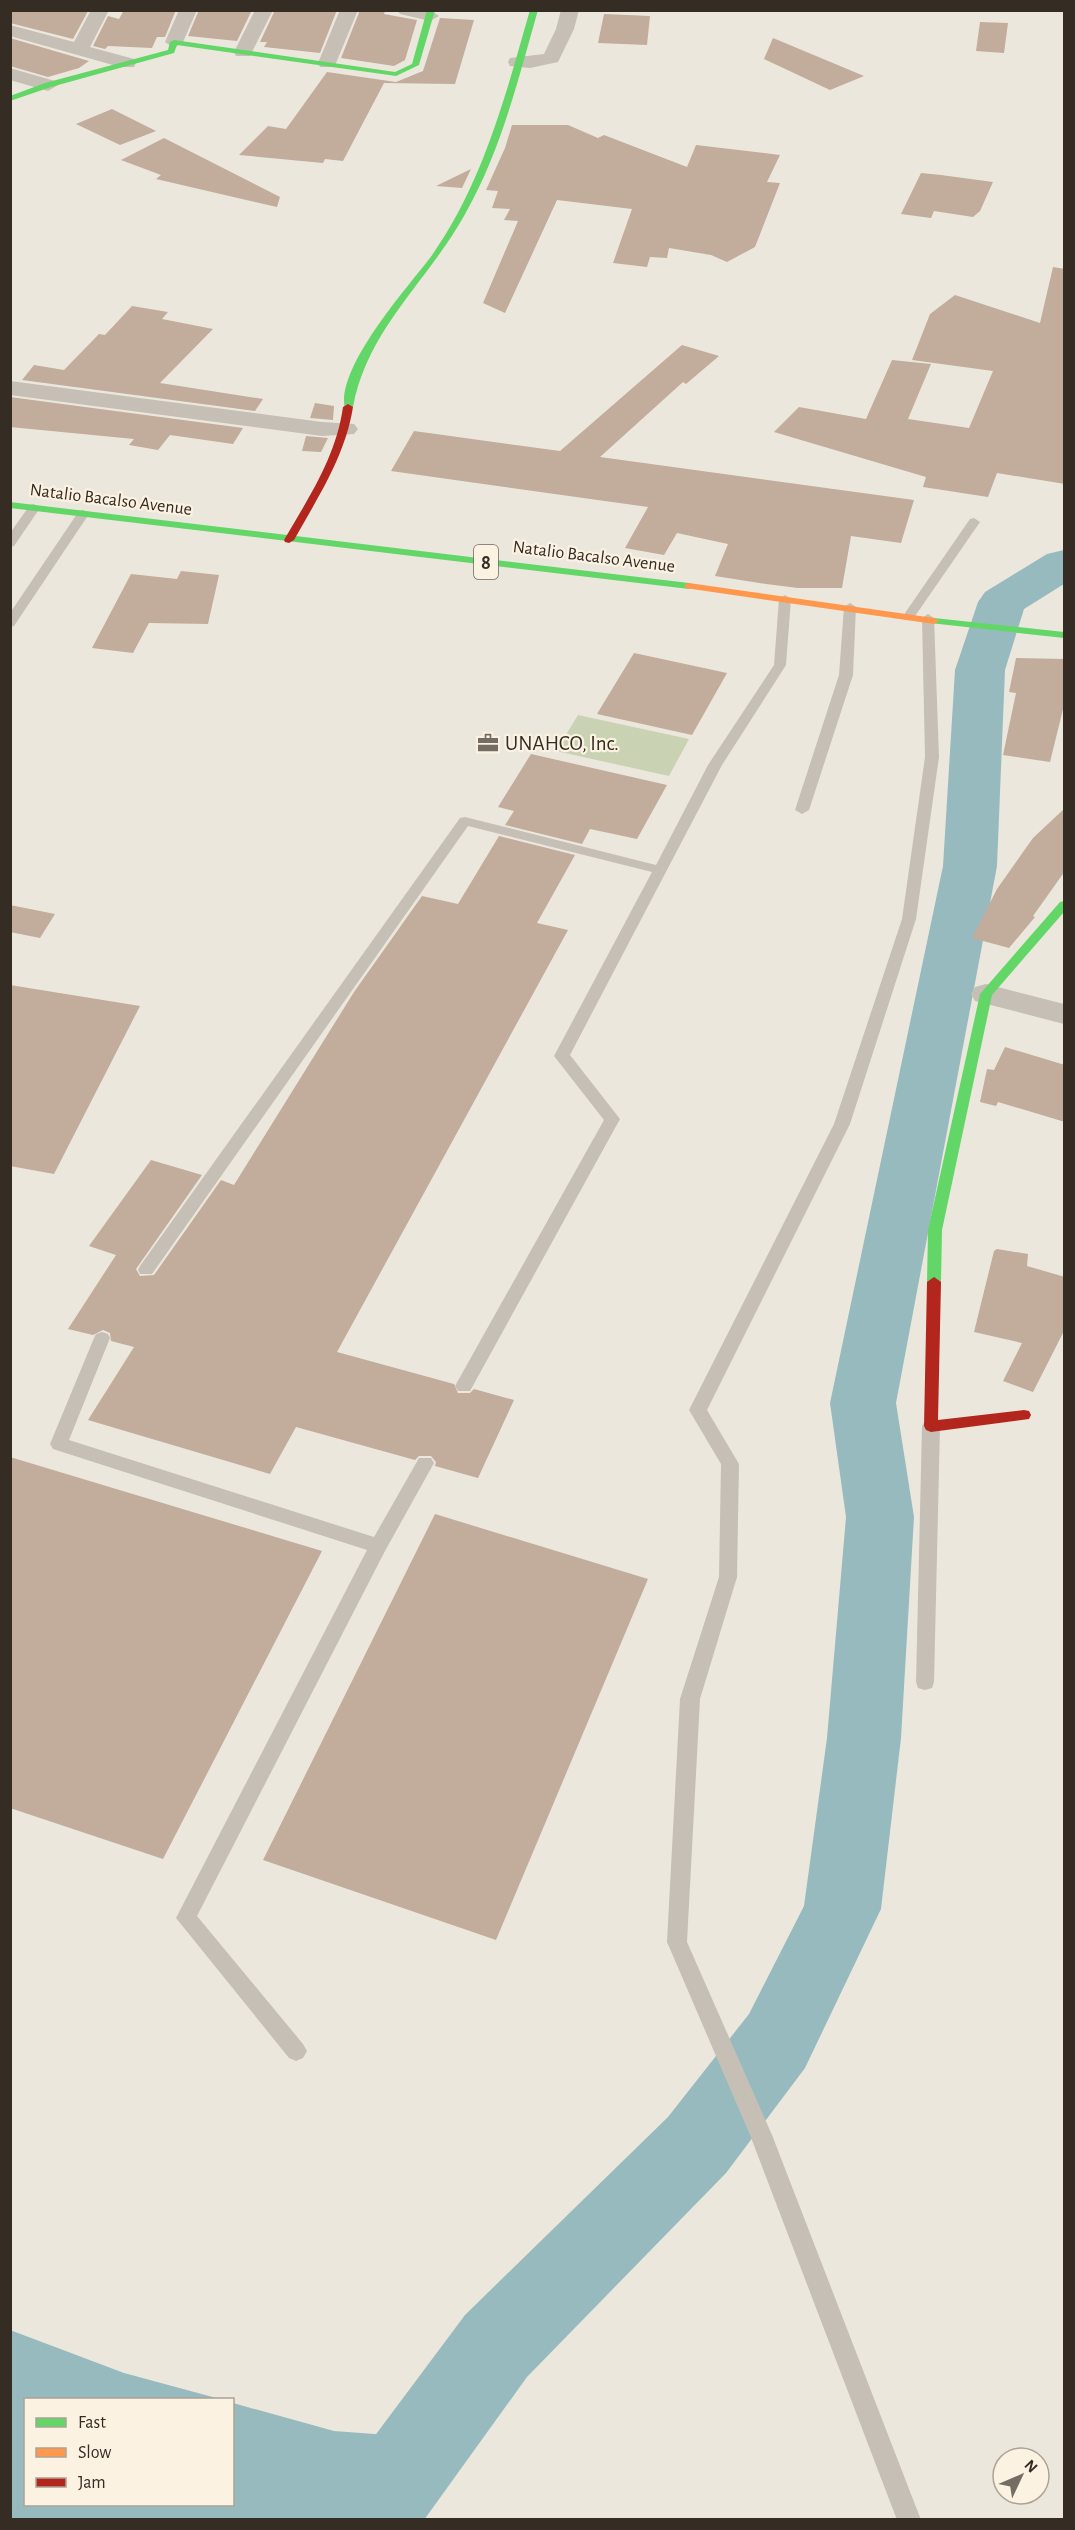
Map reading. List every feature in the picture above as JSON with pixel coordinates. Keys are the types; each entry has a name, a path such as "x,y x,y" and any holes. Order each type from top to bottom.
{"main road":[{"path":"290,540 329,467 346,429 350,387 367,347 435,256 469,200 493,147 534,10"},
{"path":"10,99 48,85 171,51 174,42 396,74 414,65 430,13"},
{"name":"Natalio Bacalso Avenue","path":"10,505 785,598 927,618 960,625 1065,635"},
{"path":"1024,1415 931,1426 935,1230 986,994 1065,905"}],"street":[{"path":"80,48 100,10"},
{"path":"174,42 188,10"},
{"path":"243,52 264,10"},
{"path":"327,63 349,10"},
{"path":"406,10 430,13"},
{"path":"517,62 550,58 565,29 570,10"},
{"path":"10,30 127,63"},
{"path":"10,74 48,85"},
{"path":"10,388 322,429 346,429"},
{"path":"986,994 1065,1014"}],"lane":[{"path":"10,543 34,508"},
{"path":"10,623 83,514"},
{"path":"909,616 974,522"},
{"path":"464,1386 612,1119 562,1056 716,765 780,665 785,598"},
{"path":"802,810 846,675 850,607"},
{"path":"909,2520 761,2135 677,1942 690,1699 728,1577 730,1464 698,1410 842,1124 909,919 932,757 927,618"},
{"path":"146,1270 465,821 660,870"},
{"path":"102,1338 59,1444 378,1546"},
{"path":"925,1682 931,1426"},
{"path":"296,2051 186,1918 378,1546 425,1463"}],"green space":[{"path":"578,715 689,739 669,776 556,751"}],"water":[{"path":"10,2330 124,2373 216,2398 24,2398 24,2506 234,2506 234,2403 334,2431 388,2435 387,2519 11,2519"}],"building":[{"path":"10,10 88,11 73,39 10,23"},
{"path":"124,10 176,10 165,37 157,37 152,48 108,46 105,49 93,46 108,16 119,19"},
{"path":"199,10 252,10 237,41 188,36"},
{"path":"275,10 337,10 320,53 264,47 267,42 260,42"},
{"path":"360,10 385,11 384,14 417,20 405,60 394,66 341,58"},
{"path":"604,14 650,16 647,45 598,43"},
{"path":"440,18 474,20 455,84 384,83 343,161 325,159 323,163 239,155 268,126 286,129 327,72 396,82 423,71"},
{"path":"980,22 1008,23 1004,53 976,51"},
{"path":"10,38 89,61 79,68 48,77 10,66"},
{"path":"773,38 864,76 830,90 764,59"},
{"path":"112,109 156,131 120,145 76,124"},
{"path":"512,125 568,125 598,138 604,135 687,167 696,145 780,155 767,182 780,183 755,247 727,262 711,255 669,248 667,258 650,257 647,267 613,263 632,209 557,200 505,313 483,303 518,221 504,220 510,209 492,208 498,191 486,190 505,148"},
{"path":"164,138 280,197 277,207 156,179 161,175 121,160"},
{"path":"471,169 462,188 436,186"},
{"path":"921,173 993,182 980,211 973,217 934,211 931,218 901,214"},
{"path":"1053,267 1065,269 1065,484 997,473 988,497 923,487 926,477 774,432 799,407 866,419 892,360 931,364 908,419 969,428 993,371 912,360 930,314 955,295 1040,323"},
{"path":"132,306 168,312 162,319 213,329 160,383 263,399 255,411 22,380 34,365 64,370 99,334 105,335"},
{"path":"682,345 719,356 686,384 683,382 600,457 914,500 901,543 851,536 842,588 798,588 766,584 715,576 728,544 677,533 664,555 625,548 648,507 391,471 414,431 560,451"},
{"path":"10,397 243,428 233,444 170,435 158,450 129,445 134,439 10,427"},
{"path":"315,403 334,406 333,420 310,418"},
{"path":"306,436 328,438 321,452 302,451"},
{"path":"181,571 219,575 208,624 149,623 133,653 92,648 131,574 177,579"},
{"path":"634,653 727,673 692,735 597,714"},
{"path":"1016,658 1065,659 1065,701 1050,762 1003,755 1016,693 1009,692"},
{"path":"531,754 667,785 637,839 590,829 582,844 505,825 514,811 498,807"},
{"path":"1065,808 1065,871 1033,916 1035,917 1009,948 972,938 997,889 1033,838"},
{"path":"499,836 575,855 537,923 568,930 337,1352 454,1384 458,1393 470,1393 474,1389 514,1400 478,1478 435,1466 436,1462 431,1456 419,1456 415,1460 296,1427 270,1474 88,1420 134,1347 111,1341 110,1333 103,1330 93,1335 68,1329 116,1255 89,1246 151,1160 202,1175 136,1269 140,1276 154,1275 221,1180 234,1185 354,992 422,896 458,904"},
{"path":"10,905 55,914 40,938 10,932"},
{"path":"10,985 140,1006 54,1174 10,1166"},
{"path":"1005,1047 1065,1065 1065,1122 998,1102 996,1106 980,1102 987,1069 994,1070"},
{"path":"997,1249 1028,1254 1027,1266 1065,1277 1065,1329 1033,1392 1003,1381 1022,1343 974,1332 994,1251"},
{"path":"10,1457 322,1551 163,1859 10,1808"},
{"path":"435,1514 648,1579 496,1940 263,1860"}],"waterway":[{"path":"388,2493 496,2346 697,2145 777,2041 842,1909 864,1738 880,1517 863,1403 970,866 980,670 1002,602 1064,564"}],"traffic: fast":[{"path":"10,99 48,85 171,51 174,42 396,74 415,65 431,10"},
{"path":"348,407 359,365 369,346 393,310 443,245 480,178 506,107 534,10"},
{"path":"10,505 689,586"},
{"path":"934,621 1064,635"},
{"path":"934,1282 935,1230 986,994 1064,905"}],"traffic: slow":[{"path":"689,586 934,621"}],"traffic: jam":[{"path":"289,540 334,459 348,407"},
{"path":"934,1282 931,1426 1024,1415"}],"place":[{"name":"UNAHCO, Inc.","path":"488,743"}]}
